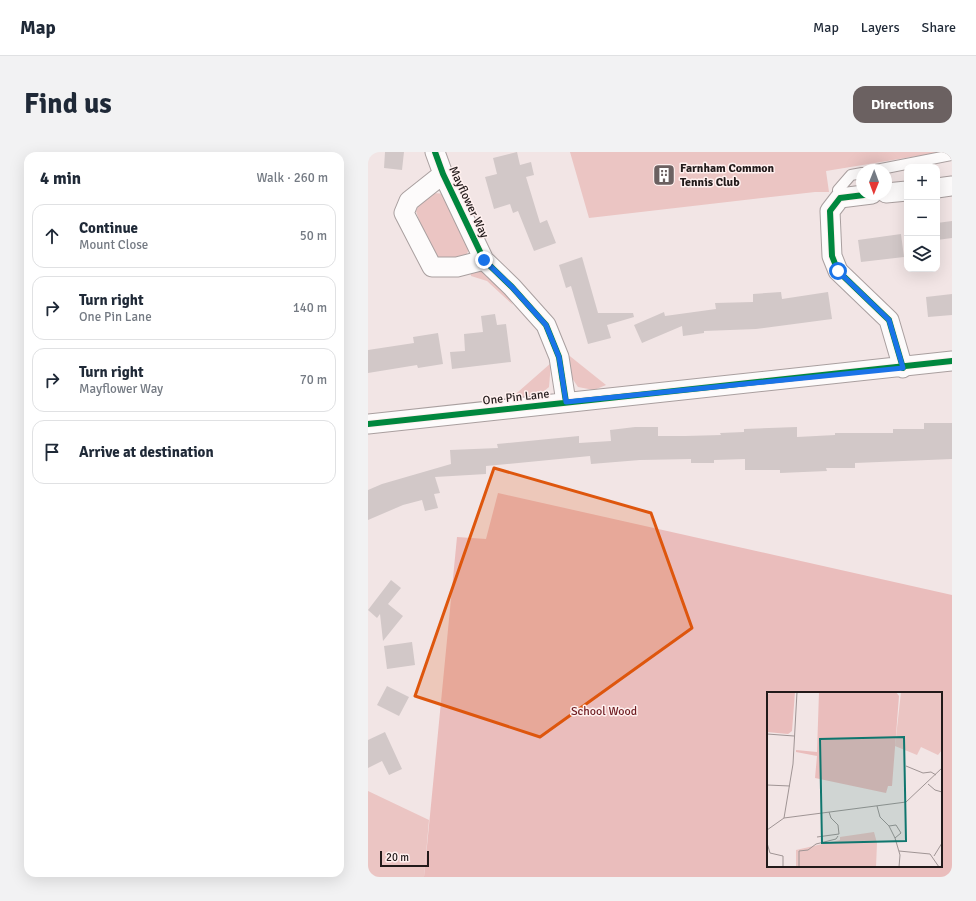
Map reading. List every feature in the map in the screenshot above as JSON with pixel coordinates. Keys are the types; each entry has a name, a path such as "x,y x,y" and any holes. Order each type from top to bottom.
{"street":[{"name":"Mayflower Way","path":"435,152 443,174 484,260 512,287 546,325 559,357 566,402"},
{"name":"Mayflower Way","path":"443,174 409,201 404,213 432,267 457,267 484,260"},
{"path":"940,188 952,186"},
{"path":"892,192 904,191"},
{"path":"856,196 840,198 830,211 832,256 838,271 889,320 903,368"},
{"name":"One Pin Lane","path":"368,424 952,362"}],"lane":[{"path":"892,167 952,155"},
{"path":"840,198 838,190 851,175 856,174"}],"highlighted area":[{"path":"494,468 651,513 692,628 540,737 415,696"}],"shaded area":[{"path":"570,152 942,152 869,164 856,164 856,166 826,171 829,192 815,192 589,218"},
{"path":"433,193 446,194 471,244 464,261 443,263 430,253 416,211 422,198"},
{"path":"470,270 485,273 491,276 513,305 487,281 471,276"},
{"path":"566,353 606,385 594,390 578,387 568,372"},
{"path":"551,363 549,387 537,397 510,399"},
{"path":"368,791 429,820 424,877 368,877"}],"green space":[{"name":"School Wood","path":"498,493 952,595 952,877 424,877 457,537 486,539"}],"building":[{"path":"385,152 404,152 402,170 384,168"},
{"path":"517,152 520,165 531,162 534,175 526,177 540,223 547,220 556,243 534,251 518,211 513,213 510,204 494,209 485,177 497,174 493,158"},
{"name":"Farnham Common Tennis Club","path":"655,167 674,167 673,182 654,182"},
{"path":"952,221 952,238 940,240 940,223"},
{"path":"901,234 904,257 861,262 858,240"},
{"path":"582,257 598,313 633,313 634,317 607,325 611,338 588,344 571,286 566,288 559,265"},
{"path":"781,292 782,299 828,292 832,319 756,329 704,331 704,333 683,336 682,326 642,343 634,325 664,312 665,316 716,309 715,303 753,302 753,294"},
{"path":"952,294 952,315 928,317 926,297"},
{"path":"495,314 497,325 506,324 511,362 452,369 450,352 465,351 464,334 483,332 481,316"},
{"path":"438,333 443,364 418,368 417,365 368,373 368,350 414,343 413,337"},
{"path":"924,423 952,423 952,459 855,463 855,468 826,468 827,471 780,473 780,470 745,470 745,459 714,460 714,463 691,463 691,459 640,460 591,464 590,456 486,466 486,474 435,477 440,493 434,494 438,508 425,511 422,500 403,505 368,520 368,490 382,484 451,464 450,450 498,448 497,444 579,436 579,443 611,441 610,430 635,427 658,427 658,436 685,436 721,435 720,433 744,432 744,429 797,427 797,437 835,435 835,433 893,433 893,429 924,429"},
{"path":"391,580 401,588 388,604 403,616 383,641 380,614 377,618 368,610"},
{"path":"412,642 415,665 387,669 384,646"},
{"path":"387,686 409,697 399,716 377,705"},
{"path":"385,732 402,769 389,775 382,761 368,768 368,740"}],"cycle path":[{"path":"435,152 443,174 484,260 512,287 546,325 559,357 566,402"},
{"path":"856,196 840,198 830,211 832,256 838,271 889,320 903,368"},
{"path":"368,424 952,361"}],"place":[{"name":"Farnham Common Tennis Club","path":"664,175"}],"route":[{"path":"484,260 512,287 546,325 559,357 566,402 903,368 889,320 838,271"}]}
